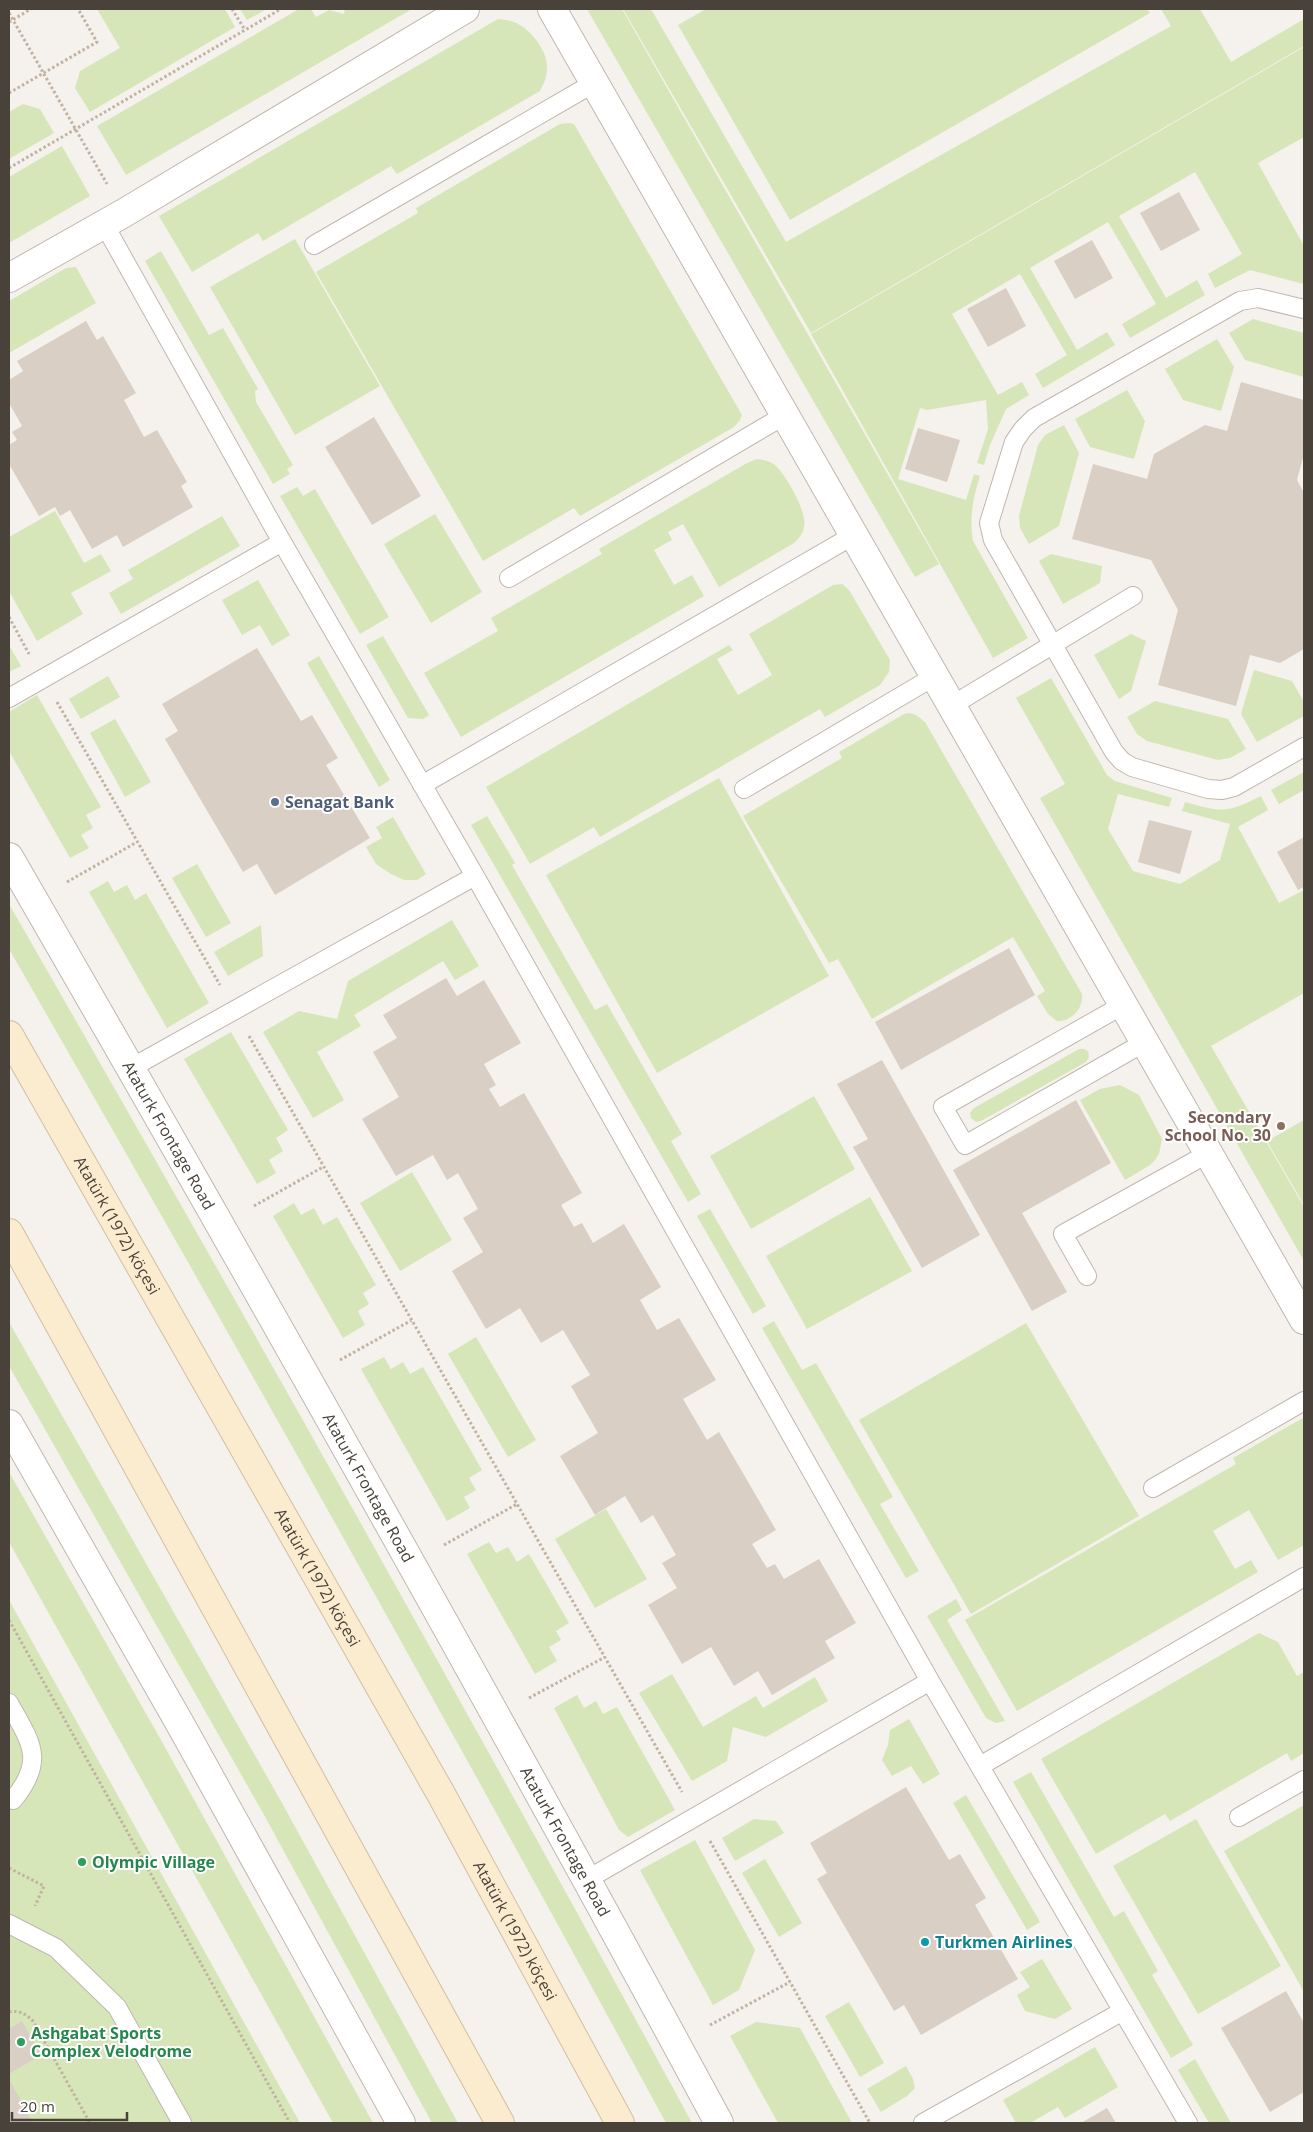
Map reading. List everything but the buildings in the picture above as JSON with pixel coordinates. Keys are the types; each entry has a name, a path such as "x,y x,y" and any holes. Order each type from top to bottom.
{"main road":[{"name":"Atatürk (1972) köçesi","path":"9,1035 441,1794 620,2123"},
{"path":"9,1233 500,2123"}],"street":[{"path":"9,278 104,224 465,9"},
{"path":"552,9 1304,1320"},
{"name":"Ataturk Frontage Road","path":"9,856 131,1068 588,1880 719,2123"},
{"path":"9,1424 183,1729 400,2123"}],"lane":[{"path":"314,246 594,83"},
{"path":"104,224 282,542 475,876 930,1681 1188,2123"},
{"path":"1304,309 1258,298 1240,301 1034,418 1014,442 989,523 993,540 1114,752 1122,761 1132,766 1208,789 1222,790 1234,787 1304,747"},
{"path":"509,578 785,415"},
{"path":"422,785 854,535"},
{"path":"9,698 282,542"},
{"path":"951,706 1134,596"},
{"path":"744,788 935,676"},
{"path":"131,1068 475,876"},
{"path":"1123,1005 944,1106 965,1145 1145,1042"},
{"path":"1087,1276 1063,1234 1208,1153"},
{"path":"1154,1488 1304,1401"},
{"path":"980,1766 1304,1577"},
{"path":"588,1880 930,1681"},
{"path":"9,1703 30,1741 34,1759 27,1783 13,1800"},
{"path":"1239,1817 1304,1780"},
{"path":"9,1924 56,1948 117,2007 182,2123"},
{"path":"923,2123 1123,2011"}],"path":[{"path":"11,21 31,9"},
{"path":"9,93 97,42 78,9"},
{"path":"232,9 245,30"},
{"path":"9,168 281,9"},
{"path":"9,13 11,21 108,185"},
{"path":"9,617 605,1656 870,2123"},
{"path":"67,882 138,842"},
{"path":"254,1206 324,1166"},
{"path":"340,1360 412,1320"},
{"path":"444,1545 517,1504"},
{"path":"9,1620 290,2123"},
{"path":"529,1698 605,1656"},
{"path":"9,1868 31,1880"},
{"path":"710,2025 790,1982"},
{"path":"9,2012 14,2011 25,2014 33,2021 90,2123"}],"green space":[{"path":"97,9 225,9 235,27 90,112 75,88 80,71 120,48"},
{"path":"240,9 267,9 247,20"},
{"path":"299,9 311,9 316,17 329,10 344,14 345,9 412,9 126,175 97,126"},
{"path":"587,9 622,9 939,564 915,577"},
{"path":"623,9 651,9 786,242 1171,26 1161,9 1200,9 1231,62 1304,19 1304,46 811,333"},
{"path":"706,9 1147,9 1150,13 790,220 678,25"},
{"path":"498,19 512,21 526,29 545,54 547,61 546,77 540,91 397,174 391,166 263,241 258,233 192,272 159,216"},
{"path":"1304,47 1304,137 1258,163 1304,246 1304,284 1250,270 1215,288 1208,274 1242,254 1195,172 1119,216 1166,298 1197,280 1205,295 1130,338 1122,324 1156,304 1108,222 1030,268 1077,350 1107,332 1115,345 1043,388 1035,374 1067,355 1020,274 952,314 998,395 1022,382 1029,395 1006,409 990,445 984,465 977,463 988,429 986,400 927,410 920,408 898,479 966,500 974,474 980,476 972,508 973,541 1028,638 993,658 811,334"},
{"path":"23,104 40,109 54,133 9,159 9,112"},
{"path":"560,124 574,124 742,415 734,427 580,516 574,508 483,561 316,272 418,213 416,208"},
{"path":"62,146 90,196 9,243 9,177"},
{"path":"295,239 380,386 295,435 210,287"},
{"path":"161,251 209,335 223,328 258,389 255,391 256,402 293,465 287,469 290,474 273,484 145,261"},
{"path":"76,267 96,303 9,353 9,301 66,268"},
{"path":"1253,319 1304,333 1304,377 1245,360 1229,333"},
{"path":"1217,339 1234,367 1221,411 1183,400 1165,369"},
{"path":"1127,390 1145,421 1134,459 1090,447 1075,419"},
{"path":"1064,425 1079,453 1059,526 1029,544 1020,528 1019,516 1038,445 1045,435"},
{"path":"757,459 775,465 780,470 790,485 803,513 804,527 799,538 794,543 719,587 683,524 668,532 672,540 654,550 674,585 692,575 704,596 461,737 424,673 498,631 491,618 602,554 599,549"},
{"path":"297,487 303,496 315,489 389,617 360,634 280,496"},
{"path":"55,511 84,563 101,554 111,571 71,593 83,614 37,641 9,591 9,537"},
{"path":"435,514 482,592 431,623 384,544"},
{"path":"222,516 240,546 121,614 109,593 133,579 128,570"},
{"path":"1051,554 1102,566 1100,583 1063,604 1039,561"},
{"path":"258,580 290,635 272,646 260,625 242,635 222,600"},
{"path":"842,584 849,590 890,660 889,672 880,685 825,717 820,709 600,837 594,827 530,864 486,787 729,645 733,650 717,659 738,695 772,675 749,634 833,585"},
{"path":"1131,634 1146,641 1131,691 1119,699 1094,655"},
{"path":"383,636 429,715 423,719 408,718 366,645"},
{"path":"9,645 21,666 9,672"},
{"path":"319,656 390,780 379,787 307,663"},
{"path":"1254,670 1292,681 1304,702 1304,716 1257,742 1241,714"},
{"path":"108,676 120,697 81,719 69,699"},
{"path":"1051,678 1107,775 1115,781 1172,798 1169,807 1118,794 1108,829 1133,871 1180,884 1220,860 1230,824 1182,811 1185,802 1224,810 1239,806 1261,796 1268,810 1238,827 1279,903 1304,890 1304,993 1211,1046 1304,1207 1304,1261 1040,798 1065,784 1016,698"},
{"path":"37,695 101,807 86,815 93,828 81,835 89,848 70,858 9,751 9,712"},
{"path":"1155,701 1228,719 1246,749 1230,758 1218,760 1147,741 1137,734 1127,717"},
{"path":"910,713 925,722 1082,994 1079,1009 1072,1017 1057,1021 1048,1014 1037,996 1045,991 1013,937 872,1019 838,959 829,963 743,816 842,758 839,752 904,714"},
{"path":"115,719 151,782 125,797 90,733"},
{"path":"1304,772 1304,790 1279,804 1271,790"},
{"path":"719,778 829,976 657,1073 546,875"},
{"path":"487,816 515,863 512,865 595,1010 607,1004 682,1134 671,1141 701,1194 688,1202 471,825"},
{"path":"393,817 426,874 417,880 404,880 391,874 376,864 366,847 382,838 376,827"},
{"path":"197,864 231,923 206,937 172,878"},
{"path":"108,881 114,892 127,885 135,900 146,893 209,1003 167,1028 89,892"},
{"path":"9,904 354,1512 692,2123 666,2123 505,1828 341,1534 9,949"},
{"path":"452,920 479,966 455,980 443,961 354,1015 361,1026 317,1052 344,1100 313,1118 263,1032 299,1011 337,1019 348,981"},
{"path":"261,925 263,956 228,976 214,952"},
{"path":"231,1032 288,1130 276,1138 283,1151 269,1160 276,1173 257,1184 184,1059"},
{"path":"1079,1049 1088,1051 1089,1057 1086,1062 981,1121 976,1122 971,1118 970,1113 974,1108"},
{"path":"1120,1085 1139,1095 1162,1139 1159,1154 1155,1160 1125,1180 1080,1100 1100,1089"},
{"path":"814,1096 855,1169 751,1229 710,1156"},
{"path":"1304,1120 1304,1205 1267,1141"},
{"path":"412,1172 452,1240 400,1271 360,1203"},
{"path":"870,1197 912,1271 807,1329 766,1256"},
{"path":"294,1203 301,1215 314,1208 323,1225 337,1217 376,1285 363,1293 369,1304 358,1311 365,1325 343,1338 273,1216"},
{"path":"710,1209 766,1306 753,1314 697,1216"},
{"path":"774,1321 802,1370 816,1363 893,1497 880,1504 919,1571 906,1578 762,1328"},
{"path":"9,1322 282,1803 458,2123 432,2123 263,1813 9,1366"},
{"path":"1026,1323 1139,1516 971,1614 859,1420"},
{"path":"476,1337 536,1440 508,1457 448,1354"},
{"path":"384,1357 391,1369 403,1362 410,1374 423,1367 482,1470 469,1478 476,1490 464,1497 470,1508 447,1521 361,1369"},
{"path":"1303,1418 1304,1545 1278,1560 1249,1510 1213,1531 1235,1569 1251,1560 1258,1572 1017,1711 965,1620 1236,1464 1233,1458"},
{"path":"9,1472 161,1740 373,2123 333,2123 9,1542"},
{"path":"606,1509 647,1579 595,1608 555,1539"},
{"path":"489,1542 496,1553 508,1547 517,1562 529,1554 569,1623 556,1631 561,1640 549,1647 557,1661 535,1674 467,1554"},
{"path":"956,1599 962,1610 947,1620 1005,1721 996,1723 986,1718 927,1616"},
{"name":"Olympic Village","path":"9,1600 300,2123 9,2123"},
{"path":"1259,1633 1278,1642 1297,1676 1304,1672 1304,1753 1291,1761 1287,1753 1170,1821 1165,1814 1096,1854 1041,1759"},
{"path":"672,1674 703,1727 756,1696 763,1708 815,1677 828,1701 766,1737 733,1727 727,1761 692,1781 639,1693"},
{"path":"577,1695 584,1708 596,1701 603,1714 617,1707 675,1810 628,1837 619,1830 554,1708"},
{"path":"909,1719 940,1774 923,1784 911,1766 892,1776 882,1760 888,1745 890,1730"},
{"path":"1031,1772 1114,1917 1124,1911 1158,1971 1152,1975 1193,2045 1171,2058 1013,1782"},
{"path":"966,1795 1040,1922 1027,1930 953,1803"},
{"path":"1304,1805 1304,1992 1224,1851"},
{"path":"754,1819 776,1821 784,1833 735,1861 722,1838"},
{"path":"1196,1819 1281,1966 1198,2014 1113,1866"},
{"path":"695,1840 755,1950 739,1990 713,2005 640,1870"},
{"path":"765,1859 802,1923 779,1937 742,1873"},
{"path":"1042,1959 1072,2009 1055,2019 1025,2011 1017,1995 1030,1987 1020,1972"},
{"path":"849,2002 884,2063 860,2077 825,2016"},
{"path":"756,2022 800,2028 852,2123 778,2123 730,2036"},
{"path":"1095,2047 1118,2087 1065,2118 1058,2107 1030,2123 1016,2123 1003,2100"},
{"path":"1195,2059 1231,2123 1209,2123 1178,2070"},
{"path":"906,2066 913,2079 915,2088 907,2096 881,2112 867,2089"}],"place":[{"name":"Senagat Bank","path":"275,802"},
{"name":"Secondary School No. 30","path":"1281,1126"},
{"name":"Olympic Village","path":"82,1862"},
{"name":"Turkmen Airlines","path":"925,1942"},
{"name":"Ashgabat Sports Complex Velodrome","path":"21,2042"}]}
